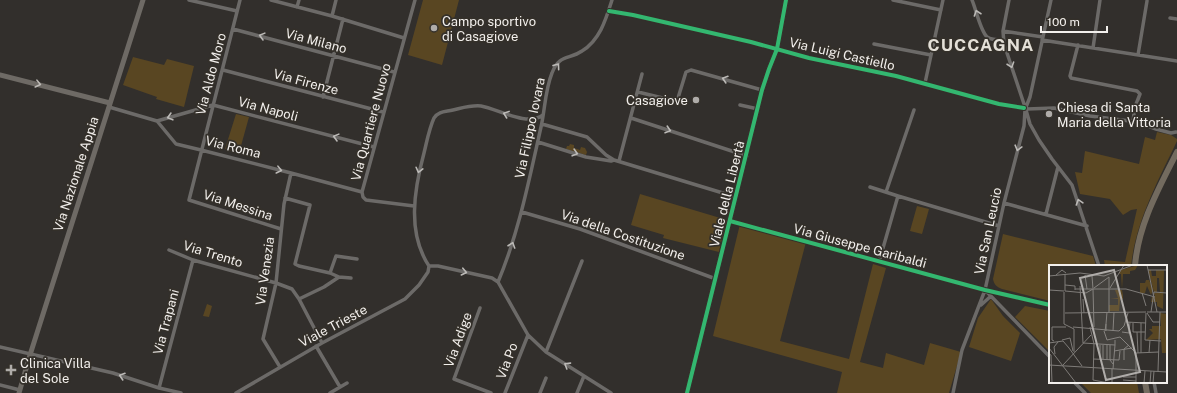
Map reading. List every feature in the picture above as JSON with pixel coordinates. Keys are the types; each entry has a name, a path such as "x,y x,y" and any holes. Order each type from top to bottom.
{"highway":[{"path":"1135,265 1146,216 1177,152"},
{"path":"1145,383 1147,393"}],"street":[{"name":"Via Nazionale Appia","path":"20,392 30,355 142,0"},
{"path":"189,0 237,11"},
{"name":"Via Aldo Moro","path":"189,200 240,0"},
{"path":"271,0 343,19 404,38"},
{"path":"297,7 299,0"},
{"path":"332,16 336,0"},
{"name":"Via Quartiere Nuovo","path":"414,206 366,200 362,192 415,0"},
{"name":"Via Filippo Iovara","path":"498,282 513,243 522,212 554,67 562,59 582,51 595,40 605,23 612,0"},
{"name":"Viale della Libertà","path":"687,393 747,156 762,90 768,69 777,49 786,0"},
{"path":"893,0 941,10"},
{"path":"925,84 943,0"},
{"path":"972,0 981,26 988,37 991,39 1003,40"},
{"path":"1009,0 1003,31 1003,40 1030,124 1039,140 1072,185 1099,265"},
{"path":"1026,108 1030,97 1051,0"},
{"path":"1093,48 1100,0"},
{"path":"1138,55 1147,1"},
{"name":"Via Luigi Castiello","path":"609,11 633,15 925,84 999,104 1026,108 1054,108 1090,116 1133,121 1171,133 1177,131"},
{"path":"1170,18 1177,19"},
{"path":"323,96 343,19"},
{"name":"Via Milano","path":"233,29 394,72"},
{"path":"1003,31 1093,48 1177,61"},
{"path":"874,44 931,55"},
{"path":"1078,45 1070,76 1071,78 1137,91 1140,96 1135,107 1133,121"},
{"name":"Via Firenze","path":"223,70 383,112"},
{"path":"638,92 675,101 678,98 684,84 686,72 688,70 694,70 762,90"},
{"path":"619,161 642,74"},
{"path":"0,75 110,105 157,121 212,105"},
{"name":"Via Napoli","path":"212,105 374,147"},
{"path":"740,105 758,109"},
{"path":"543,115 535,119 515,118 480,106 472,106 438,113 431,126 417,181 414,206 419,242 429,266 438,266 492,278 498,282 528,335 546,352 612,393"},
{"name":"Via San Leucio","path":"1026,108 1024,126 1004,203 985,290 1049,356"},
{"path":"886,192 914,110"},
{"path":"631,118 747,156"},
{"name":"Via Roma","path":"157,121 176,144 362,192"},
{"path":"542,124 587,137 606,156 614,160 736,197"},
{"path":"538,142 586,157 611,161 614,160"},
{"path":"1046,214 1058,167"},
{"name":"Via Venezia","path":"280,367 263,338 276,283 285,198 292,173"},
{"path":"870,187 999,226"},
{"path":"879,262 898,196"},
{"path":"285,198 310,205 295,264 330,273 339,278 351,278"},
{"name":"Via Messina","path":"189,200 281,229"},
{"path":"1004,203 1086,226"},
{"name":"Via della Costituzione","path":"522,212 580,229 716,279"},
{"name":"Via Giuseppe Garibaldi","path":"730,221 985,290 1049,305"},
{"name":"Via Trento","path":"169,250 193,260 276,283 292,289 299,299"},
{"path":"330,273 336,256 357,259"},
{"name":"Via Trapani","path":"159,388 193,260"},
{"path":"546,352 582,261"},
{"name":"Viale Trieste","path":"236,393 316,346 405,299 419,285 428,272 429,266"},
{"path":"322,343 299,299 339,278"},
{"path":"953,393 962,350 985,290"},
{"path":"980,306 991,296"},
{"name":"Via Adige","path":"480,308 454,379 491,393"},
{"name":"Via Po","path":"505,393 528,335"},
{"path":"316,346 340,387"},
{"path":"0,347 113,373 159,388 181,393"},
{"path":"577,393 584,376"},
{"path":"540,393 546,378"},
{"path":"330,393 347,383"},
{"path":"1075,383 1085,393"},
{"path":"1154,383 1156,393"},
{"path":"0,385 20,392"}],"shaded area":[{"name":"Campo sportivo di Casagiove","path":"423,0 459,0 442,65 408,55"},
{"path":"133,57 164,65 167,59 194,66 184,107 156,99 157,97 123,85"},
{"path":"236,114 249,117 239,153 225,149"},
{"path":"1157,132 1171,135 1177,139 1177,141 1155,186 1143,217 1131,265 1105,265 1104,260 1125,262 1137,209 1131,210 1123,215 1110,199 1080,194 1075,172 1082,173 1085,151 1139,164 1145,137 1155,140"},
{"path":"570,144 574,145 574,148 580,150 581,147 585,148 587,152 586,155 566,149"},
{"path":"640,194 727,220 719,252 663,238 664,235 631,225"},
{"path":"917,206 929,209 922,234 910,231"},
{"path":"740,224 806,242 780,341 849,359 873,264 886,268 860,362 883,368 886,353 924,365 930,343 961,352 949,393 837,393 842,372 713,336"},
{"path":"1003,234 1093,256 1096,265 1049,265 1049,301 1002,289 996,286 993,279"},
{"path":"991,299 1003,316 1020,333 1011,361 969,347 978,318"},
{"path":"207,304 212,306 209,317 203,316"},
{"path":"1025,306 1049,311 1049,351 1015,317"},
{"path":"1081,383 1137,383 1139,393 1091,393"}],"cycle path":[{"path":"687,393 762,90 777,49 786,0"},
{"path":"609,11 633,15 751,42 809,58 896,76 999,104 1024,108"},
{"path":"730,221 985,290 1049,305"}],"place":[{"name":"Campo sportivo di Casagiove","path":"434,28"},
{"name":"Casagiove","path":"696,100"},
{"name":"Chiesa di Santa Maria della Vittoria","path":"1049,114"},
{"name":"Clinica Villa del Sole","path":"11,370"}],"district":[{"name":"CUCCAGNA","path":"981,45"}]}
